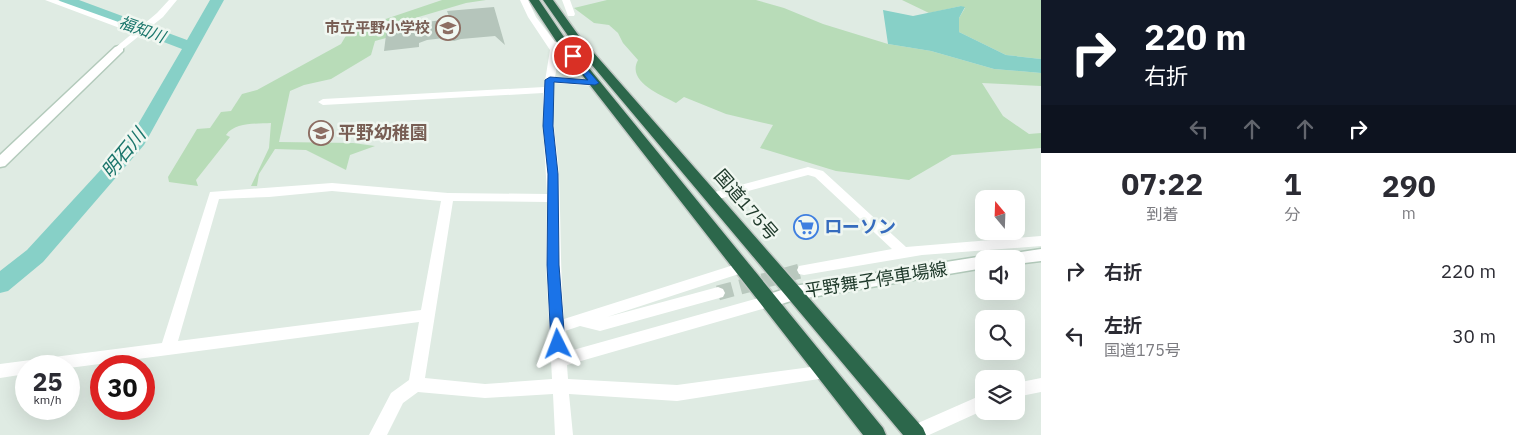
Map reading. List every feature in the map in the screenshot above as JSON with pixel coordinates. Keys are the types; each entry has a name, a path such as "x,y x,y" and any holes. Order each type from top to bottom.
{"highway":[{"path":"534,0 557,44 595,83 876,435"},
{"name":"国道175号","path":"548,0 576,38 916,434"}],"main road":[{"path":"0,163 119,49"},
{"path":"1025,257 1041,255"},
{"name":"平野舞子停車場線","path":"769,301 794,293 975,263"}],"street":[{"path":"49,0 138,32"},
{"path":"119,49 160,15 173,0"},
{"path":"524,0 532,17 557,44 549,85 548,126 554,198 553,265 564,435"},
{"path":"566,0 571,14"},
{"path":"323,102 595,83"},
{"path":"711,197 808,171 813,172 819,174 904,253"},
{"path":"168,349 214,195 269,193 332,187 448,197 554,198"},
{"path":"416,384 448,197"},
{"path":"804,270 904,253 999,243 1041,241"},
{"path":"999,243 1005,250"},
{"path":"557,327 743,267"},
{"path":"581,320 600,325 718,293"},
{"path":"559,361 769,301"},
{"path":"80,360 429,315"},
{"path":"0,370 15,368"},
{"path":"378,435 397,398 416,384 485,391 561,386 677,392 826,372"},
{"path":"1025,388 1041,384"},
{"path":"916,434 975,406"}],"green space":[{"path":"442,0 486,0 466,3 388,26 386,38 375,41 371,55 331,79 304,85 290,91 279,142 353,143 375,146 350,155 346,170 306,150 275,149 259,174 257,186 251,186 269,148 271,123 253,124 235,128 226,135 230,137 196,180 198,186 169,182 168,177 197,129 210,128 221,112 231,111 242,94 257,90 341,44 347,34 359,28"},
{"path":"607,0 756,0 784,8 823,24 888,44 931,51 994,69 1041,73 1041,86 982,83 1003,116 1029,134 1041,133 1041,148 952,155 909,180 836,171 760,148 773,125 726,114 684,97 676,103 647,87 637,75 638,60 623,43 618,33 609,25 594,23 574,8"},
{"path":"902,0 1041,0 1041,59 1006,55 959,32 959,18 965,8 961,6 929,13"}],"water":[{"path":"961,6 965,7 959,18 959,32 1006,55 1041,59 1041,73 994,69 931,51 888,44 883,10 913,16"}],"building":[{"path":"494,7 505,45 495,36 454,41 444,38 427,40 419,43 419,47 384,51 387,27 450,19 447,11"}],"waterway":[{"name":"福知川","path":"66,0 190,47"},
{"name":"明石川","path":"190,47 217,0"},
{"name":"明石川","path":"0,284 35,256 137,141 190,47"}],"tunnel":[{"path":"718,293 804,270"}],"place":[{"name":"市立平野小学校","path":"448,28"},
{"name":"平野幼稚園","path":"321,133"},
{"name":"ローソン","path":"806,227"}],"route":[{"path":"558,344 553,265 554,198 548,126 548,90 550,80 595,83 573,56"}]}
